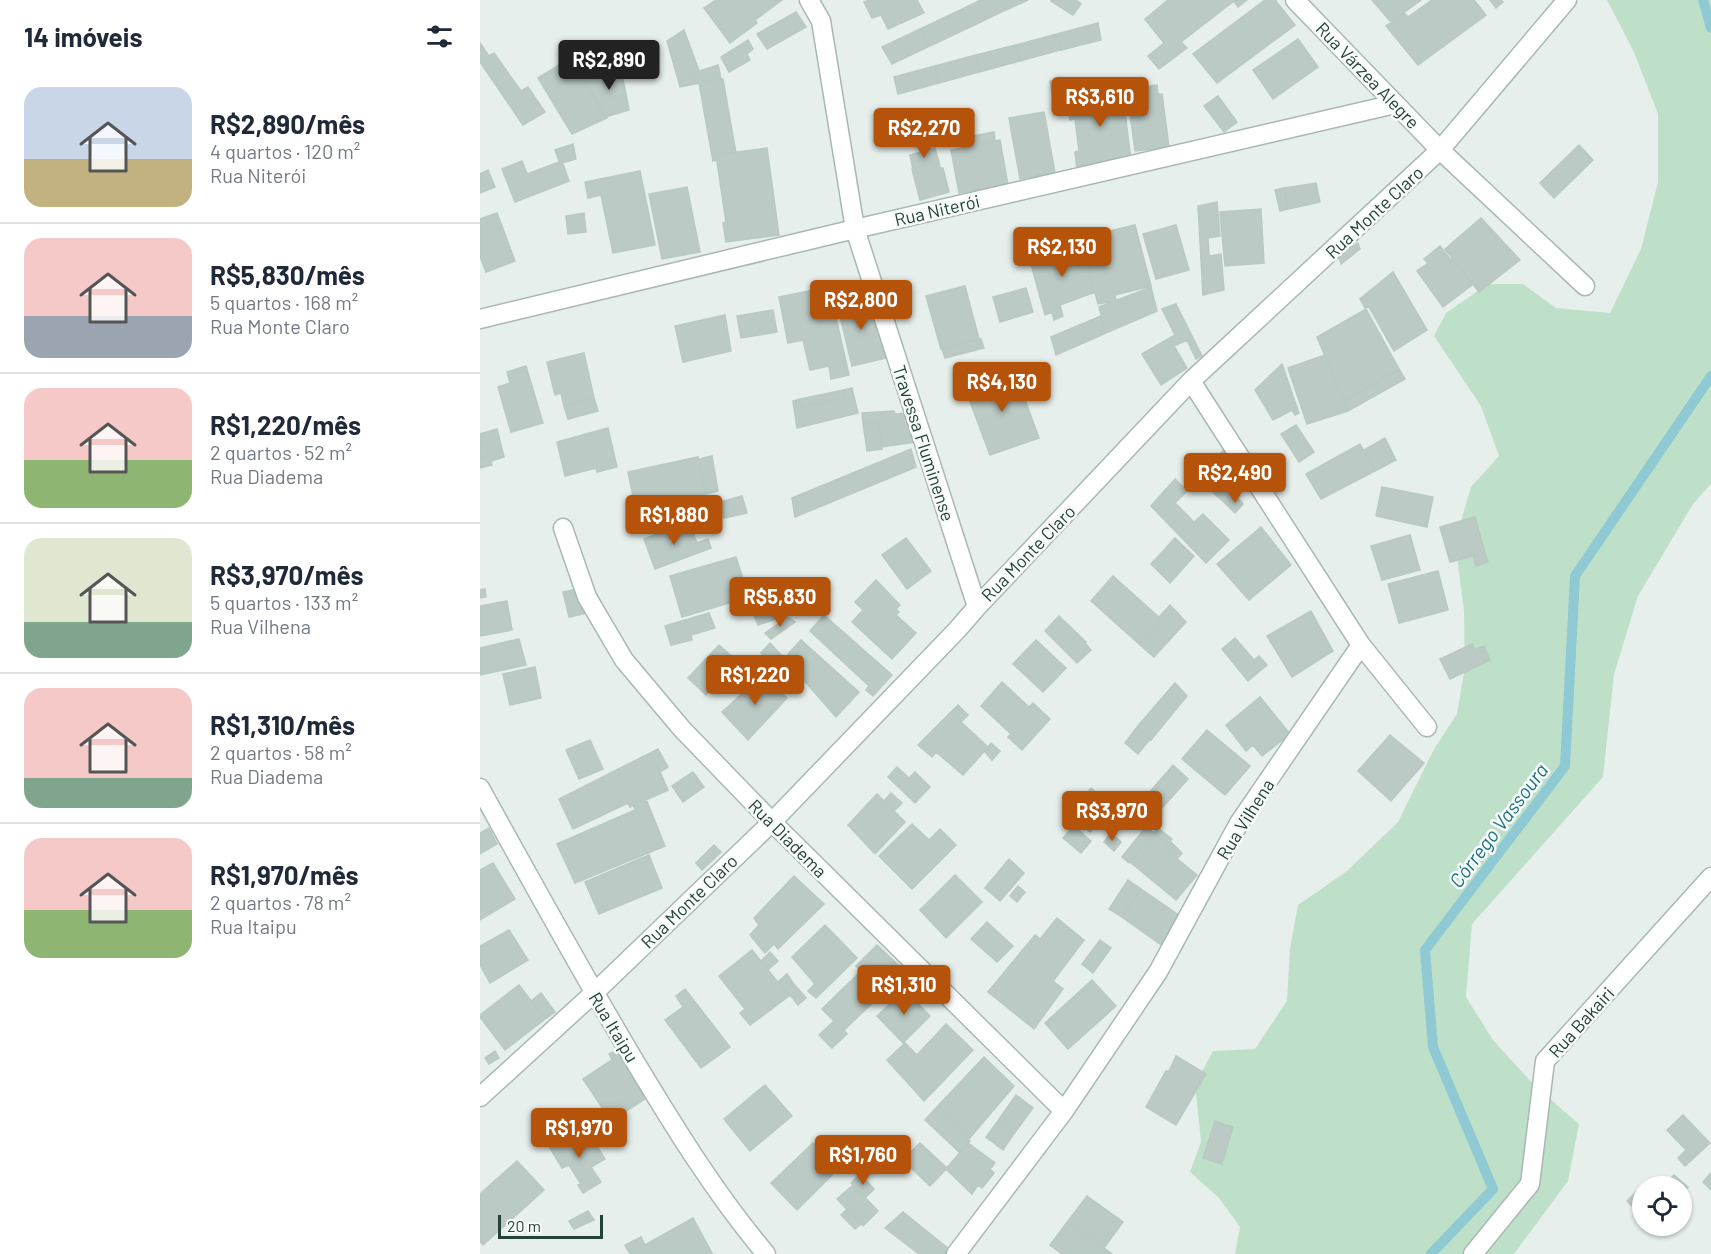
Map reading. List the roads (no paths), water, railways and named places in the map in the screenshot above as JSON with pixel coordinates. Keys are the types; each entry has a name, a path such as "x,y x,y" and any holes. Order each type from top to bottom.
{"street":[{"name":"Travessa Fluminense","path":"809,0 821,21 855,229 977,607"},
{"name":"Rua Várzea Alegre","path":"1295,0 1440,150 1585,286"},
{"name":"Rua Monte Claro","path":"480,1097 594,993 772,822 957,630 1191,381 1440,150 1567,0"},
{"name":"Rua Niterói","path":"480,319 855,229 1395,104"},
{"path":"1191,381 1361,645 1426,727"},
{"name":"Rua Diadema","path":"563,528 586,597 624,660 682,729 772,822 1064,1111"},
{"name":"Rua Vilhena","path":"956,1254 1064,1111 1158,972 1239,823 1361,645"},
{"name":"Rua Itaipu","path":"480,788 594,993 685,1145 766,1254"},
{"name":"Rua Bakairi","path":"1473,1254 1530,1184 1545,1061 1711,877"}],"waterway":[{"name":"Córrego Vassoura","path":"1703,0 1711,28"},
{"name":"Córrego Vassoura","path":"1431,1254 1493,1189 1433,1047 1425,950 1565,766 1575,576 1711,376"}]}
